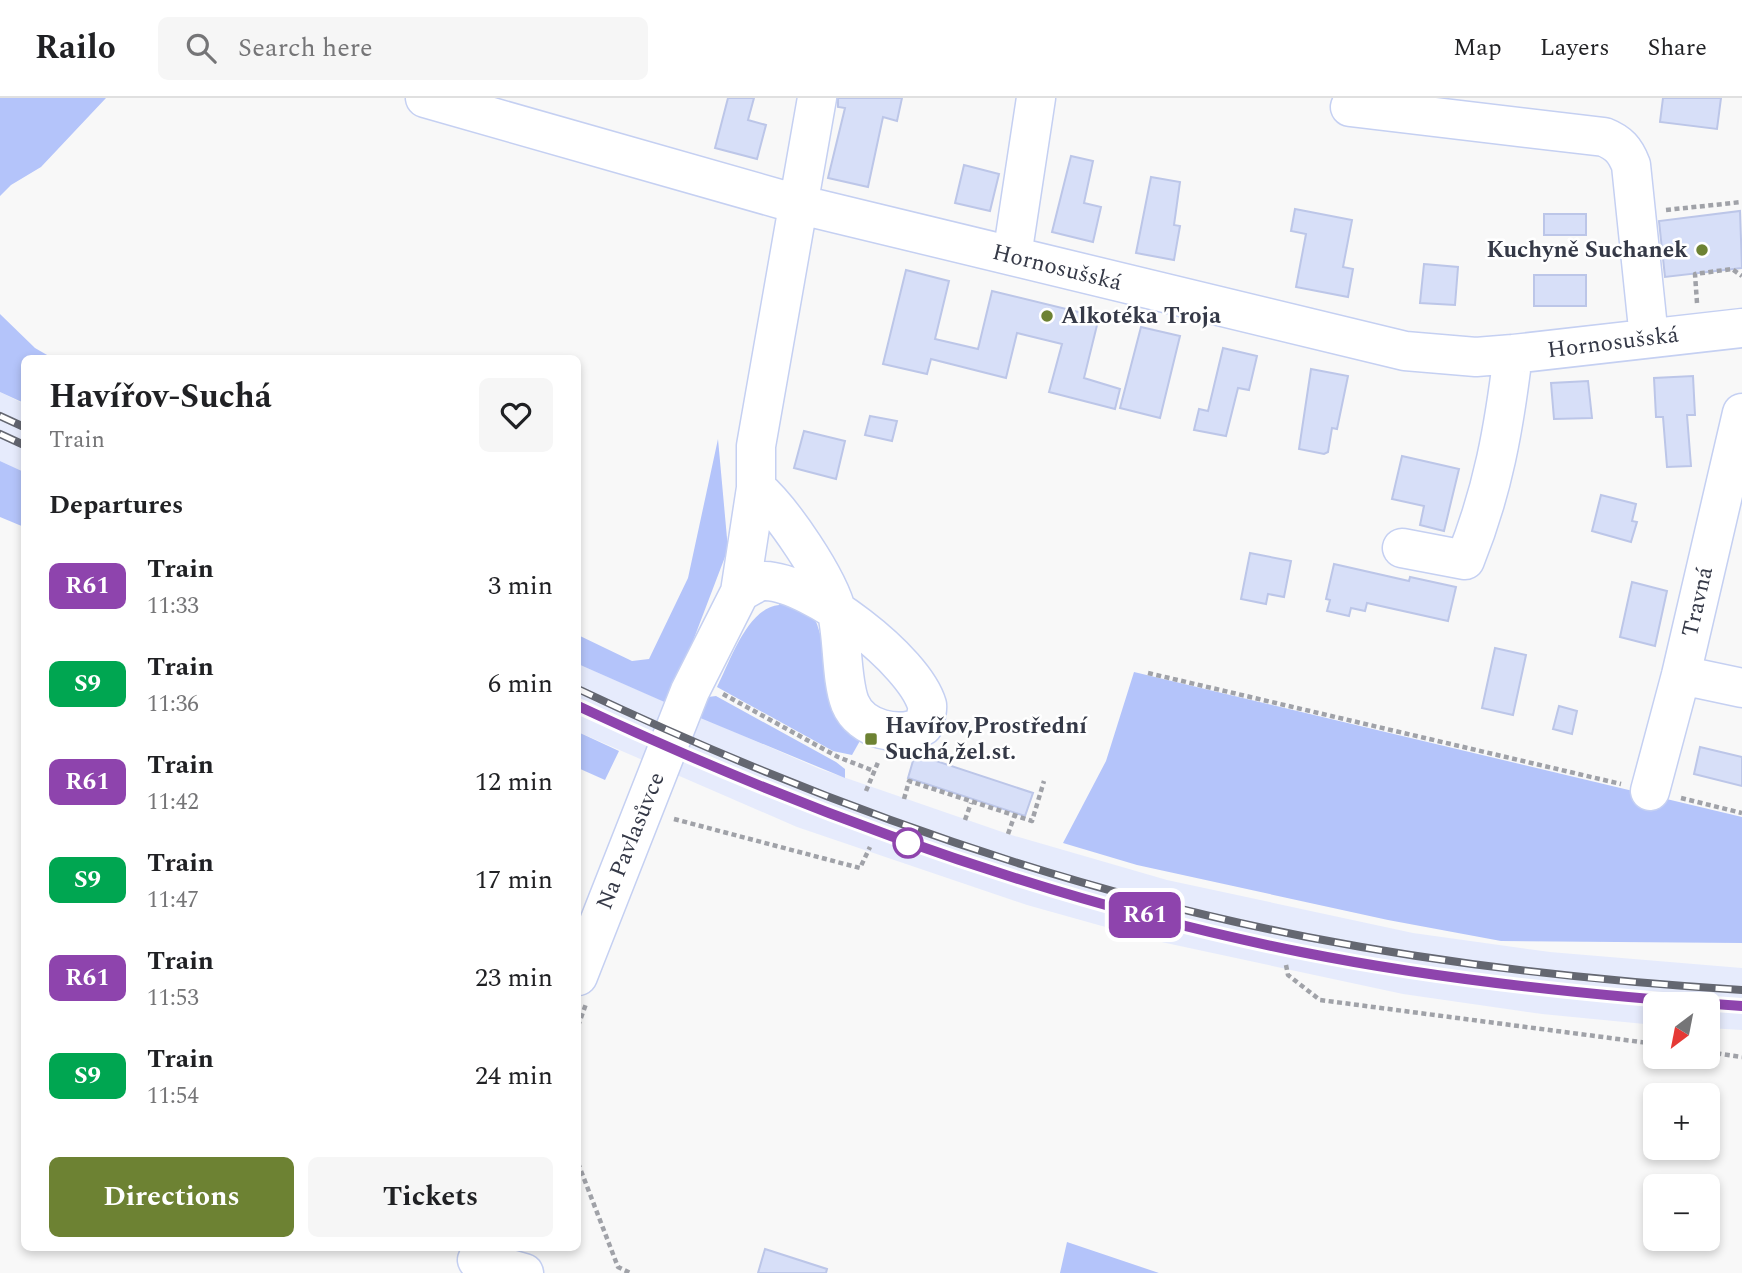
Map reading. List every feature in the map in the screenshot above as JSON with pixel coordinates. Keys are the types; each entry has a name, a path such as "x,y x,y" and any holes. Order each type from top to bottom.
{"street":[{"name":"Hornosušská","path":"425,98 797,204 1405,351 1476,357 1742,328"},
{"path":"740,592 762,581 792,586 836,610 811,559 771,500 756,488 757,446 817,98"},
{"path":"1012,257 1036,98"},
{"path":"1350,107 1604,137 1625,151 1631,165 1649,338"},
{"path":"1402,548 1465,560 1484,512 1503,439 1513,354"},
{"name":"Travná","path":"1650,791 1681,675 1742,413"},
{"name":"Na Pavlasůvce","path":"581,968 690,691 740,592 756,488"},
{"path":"1681,675 1742,688"},
{"path":"477,1260 524,1273"}],"path":[{"path":"1636,214 1742,202"},
{"path":"1699,333 1695,274 1732,269 1742,276"},
{"path":"1149,673 1742,813"},
{"path":"714,689 838,757 874,771"},
{"path":"904,799 909,781 1032,821 1044,781"},
{"path":"965,820 971,803"},
{"path":"1009,834 1014,817"},
{"path":"667,830 672,818 860,868 870,847"},
{"path":"1286,965 1288,975 1320,1000 1643,1043"},
{"path":"1720,1054 1742,1057"},
{"path":"581,1171 618,1267 630,1273"}],"shaded area":[{"path":"0,98 106,98 41,167 11,185 0,196"},
{"path":"0,314 35,348 47,355 21,355 21,402 0,392"},
{"path":"0,392 21,402 21,471 0,461"},
{"path":"718,439 728,549 669,704 581,665 581,636 632,661 649,659 688,578"},
{"path":"0,461 21,471 21,526 0,517"},
{"path":"780,600 809,609 817,624 840,699 861,739 852,755 833,751 717,687 749,626 768,608 779,605"},
{"path":"581,665 820,769 1008,834 1167,880 1413,933 1550,952 1742,968 1742,1030 1720,1029 1720,992 1643,992 1643,1024 1542,1014 1403,994 1152,940 1027,905 797,827 581,733"},
{"path":"1134,672 1742,817 1742,943 1501,941 1388,920 1137,865 1063,843 1106,761"},
{"path":"716,696 836,762 845,769 845,778 698,717 708,697"},
{"path":"581,733 619,751 605,780 581,769"},
{"path":"1067,1242 1159,1273 1060,1273"}],"building":[{"path":"728,98 754,98 748,120 766,125 757,159 715,148"},
{"path":"838,98 902,98 897,121 883,117 868,187 828,178 845,108 838,107"},
{"path":"1663,98 1721,98 1717,129 1660,122"},
{"path":"1071,156 1093,161 1084,203 1101,207 1093,242 1052,232"},
{"path":"964,165 999,174 990,211 955,203"},
{"path":"1151,177 1180,182 1174,225 1180,226 1174,260 1136,253"},
{"path":"1295,209 1352,220 1343,267 1353,269 1348,297 1296,287 1306,234 1291,231"},
{"name":"Kuchyně Suchanek","path":"1740,211 1742,268 1665,277 1659,221"},
{"path":"1544,214 1586,214 1586,235 1544,235"},
{"path":"1424,264 1458,267 1455,305 1420,303"},
{"path":"906,270 949,281 935,339 978,349 992,291 1099,317 1084,378 1120,389 1115,409 1049,392 1062,344 1017,333 1006,378 931,359 927,374 883,364"},
{"path":"1534,275 1586,275 1586,306 1534,306"},
{"path":"1141,327 1180,336 1160,418 1120,408"},
{"path":"1223,348 1257,356 1249,390 1238,388 1226,436 1194,430 1199,409 1208,411"},
{"path":"1311,369 1348,376 1337,429 1332,428 1328,452 1324,454 1299,449"},
{"path":"1693,376 1695,415 1687,415 1691,466 1667,467 1663,417 1656,417 1654,378"},
{"path":"1588,381 1592,418 1554,419 1551,383"},
{"path":"870,416 897,421 892,441 865,435"},
{"path":"804,431 845,441 836,479 794,468"},
{"path":"1402,456 1459,469 1444,531 1420,525 1424,506 1392,499"},
{"path":"1601,495 1636,504 1632,521 1637,522 1631,542 1592,531"},
{"path":"1250,553 1291,561 1284,597 1268,594 1266,604 1241,599"},
{"path":"1334,564 1409,581 1410,577 1456,587 1448,621 1367,603 1365,611 1351,608 1349,616 1327,611 1330,600 1326,599"},
{"path":"1632,582 1667,591 1655,646 1620,637"},
{"path":"1495,648 1526,655 1513,715 1482,708"},
{"path":"1559,706 1577,711 1572,734 1553,729"},
{"path":"1700,747 1742,757 1742,786 1694,774"},
{"path":"915,754 1033,793 1025,816 908,778"},
{"path":"765,1249 827,1269 826,1273 758,1273"}],"railway":[{"path":"0,416 21,426"},
{"path":"0,434 21,444"},
{"path":"581,690 754,767 844,802 935,836 1120,893 1213,917 1415,956 1578,977 1742,990"},
{"path":"581,707 753,783 932,851 1023,881 1207,932 1301,952 1465,979 1576,992 1742,1006"}],"train":[{"name":"R61","path":"581,707 805,806 1035,884 1158,919 1302,952 1544,989 1742,1006"}],"place":[{"name":"Kuchyně Suchanek","path":"1702,250"},
{"name":"Alkotéka Troja","path":"1047,316"},
{"name":"Havířov,Prostřední Suchá,žel.st.","path":"871,739"}]}
